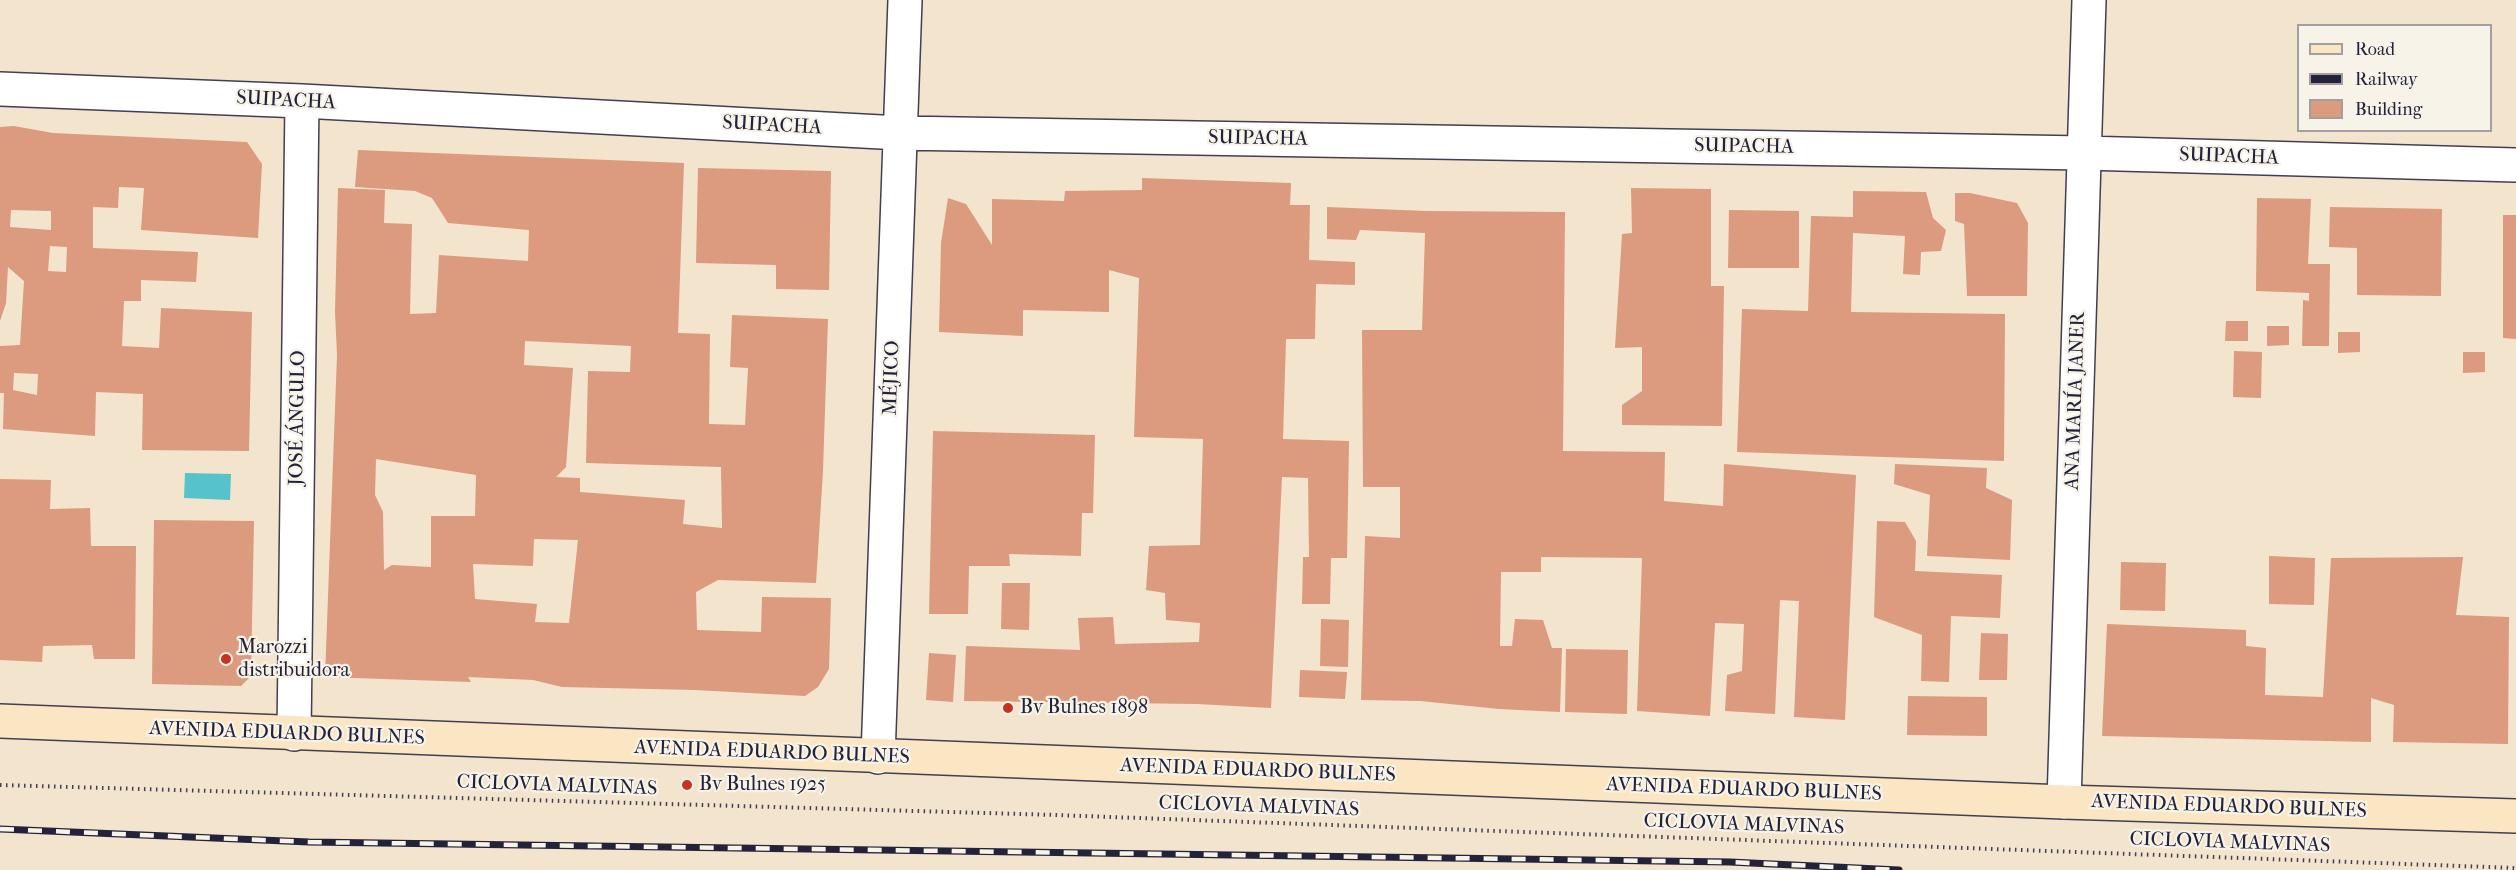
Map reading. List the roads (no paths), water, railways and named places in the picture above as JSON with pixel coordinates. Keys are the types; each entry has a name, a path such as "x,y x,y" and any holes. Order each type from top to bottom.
{"main road":[{"name":"AVENIDA EDUARDO BULNES","path":"0,721 2064,802 2516,816"}],"street":[{"name":"MÉJICO","path":"878,757 905,0"},
{"name":"ANA MARÍA JANER","path":"2064,802 2089,0"},
{"name":"SUIPACHA","path":"0,89 303,101 900,133 2084,153 2516,165"},
{"name":"JOSÉ ÁNGULO","path":"294,734 303,101"}],"water":[{"path":"185,473 231,474 230,500 184,498"}],"railway":[{"path":"0,829 309,842 1730,862 1899,870"}],"place":[{"name":"Marozzi distribuidora","path":"226,659"},
{"name":"Bv Bulnes 1898","path":"1008,708"},
{"name":"Bv Bulnes 1925","path":"687,785"}]}
